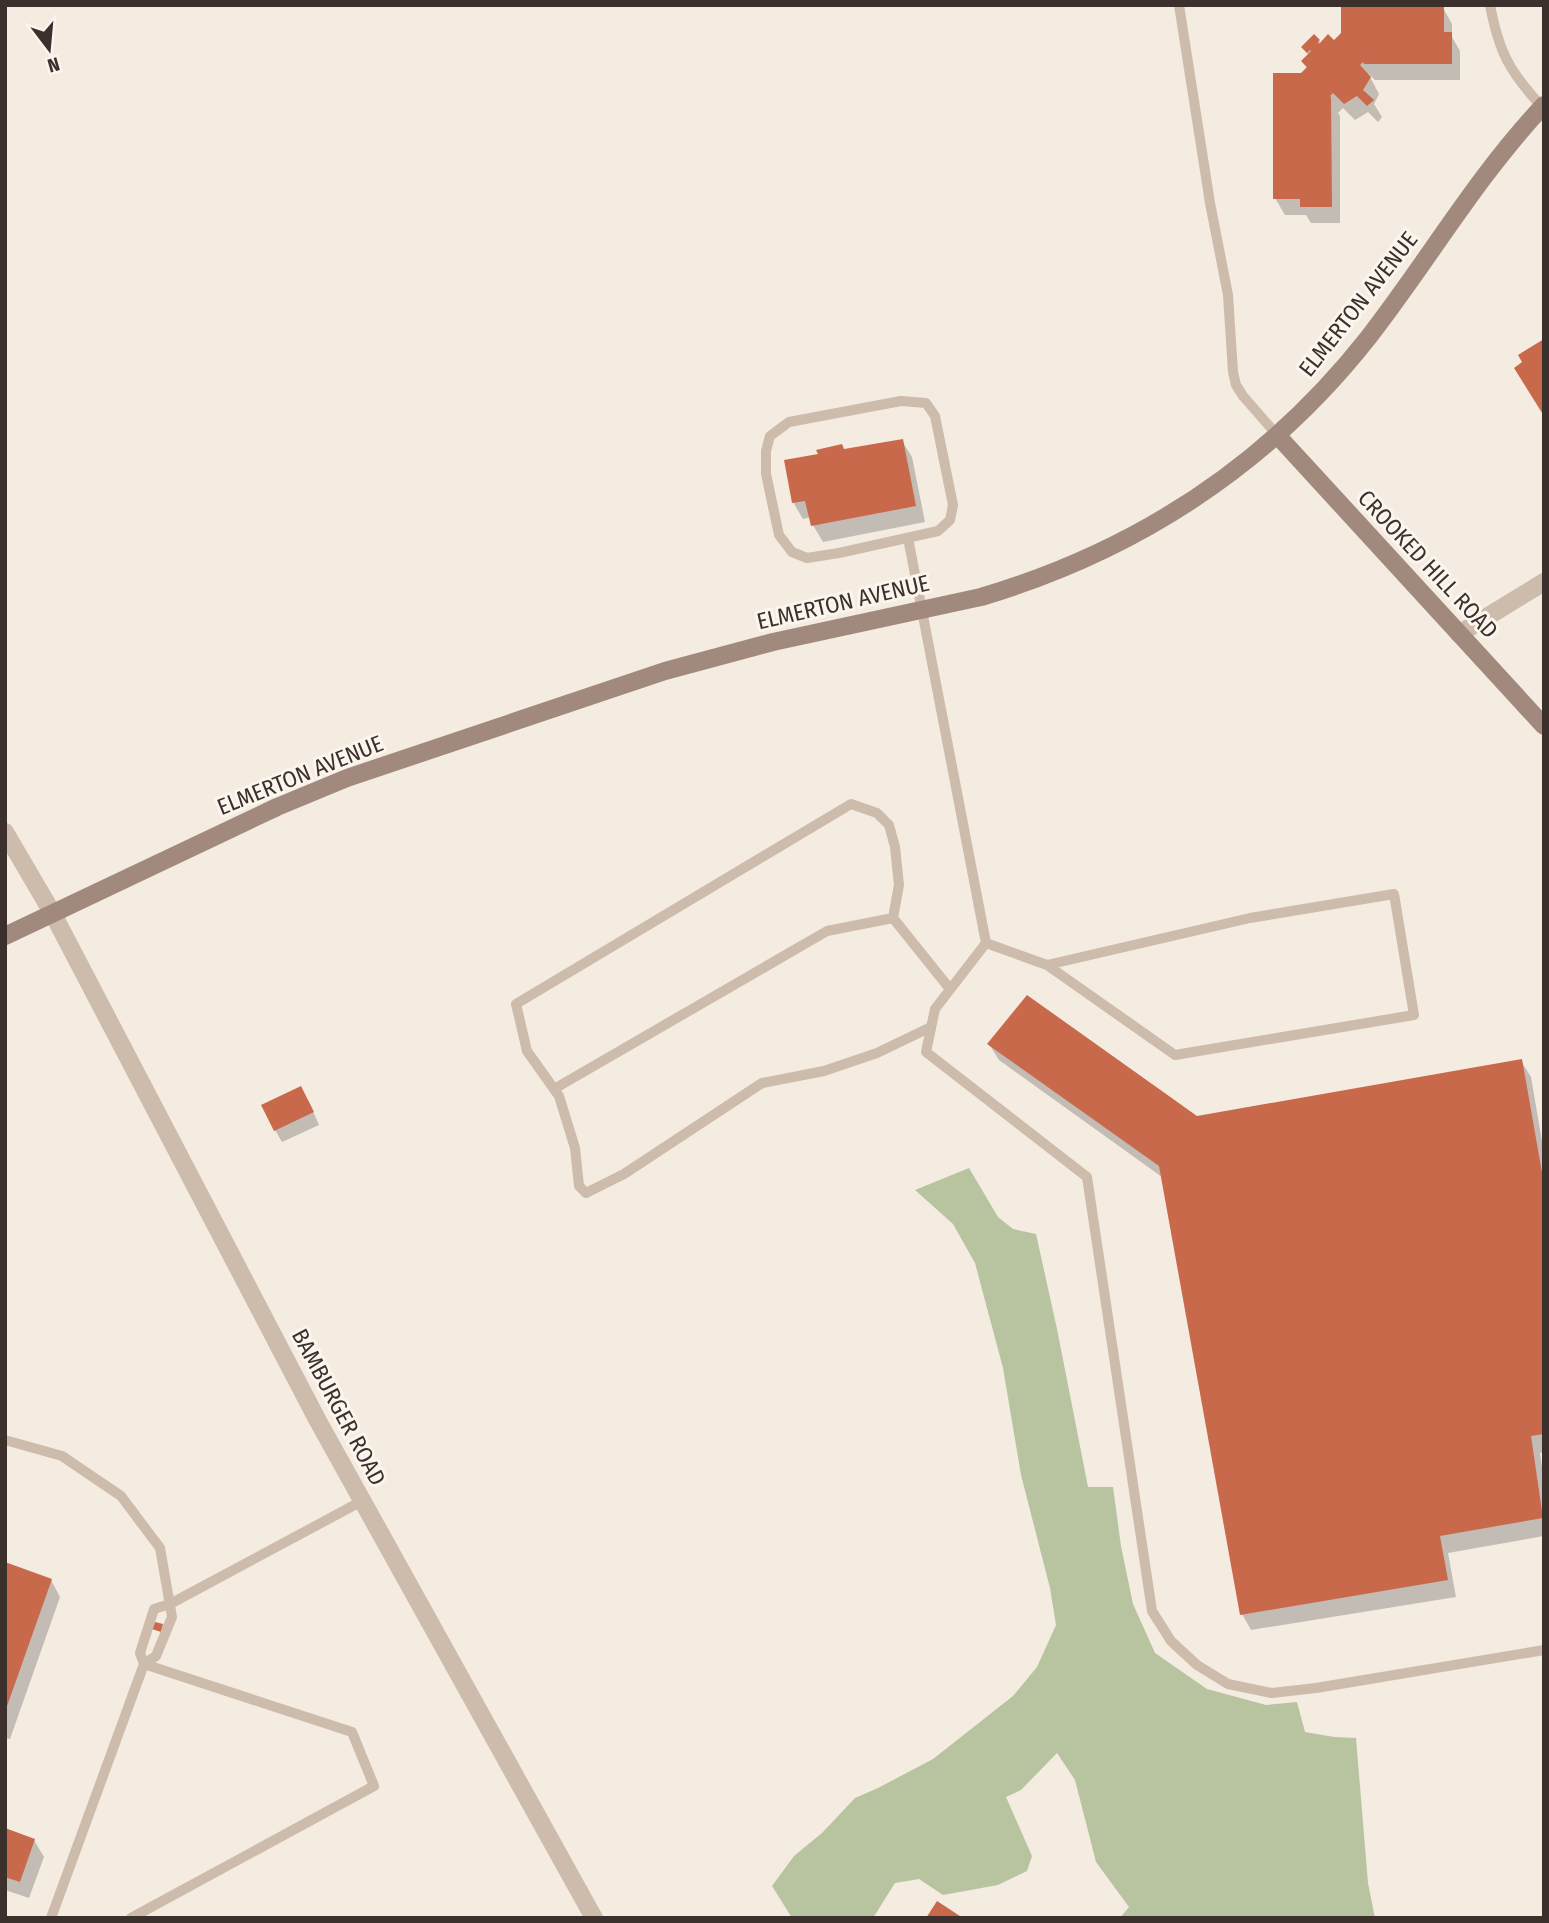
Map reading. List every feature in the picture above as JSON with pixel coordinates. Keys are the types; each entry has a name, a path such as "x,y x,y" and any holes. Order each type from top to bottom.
{"main road":[{"name":"ELMERTON AVENUE","path":"5,936 277,807 347,778 665,671 773,642 981,597 1015,587 1108,548 1165,519 1241,466 1277,435 1340,372 1368,338 1472,192 1517,134 1543,106"},
{"name":"CROOKED HILL ROAD","path":"1277,435 1544,726"}],"street":[{"path":"1459,634 1544,582"},
{"name":"BAMBURGER ROAD","path":"5,832 53,914 317,1421 594,1918"}],"lane":[{"path":"1179,5 1210,203 1228,295 1233,372 1243,396 1277,435"},
{"path":"1490,5 1499,43 1508,66 1519,82 1543,106"},
{"path":"901,401 926,403 935,416 953,505 950,520 938,531 908,538 807,558 792,552 779,535 766,474 765,451 770,436 789,422 901,401"},
{"path":"908,538 986,943 935,1009 926,1052 1087,1177 1152,1611 1171,1641 1197,1665 1227,1684 1272,1693 1544,1650"},
{"path":"931,1027 877,1053 824,1071 762,1083 624,1174 586,1193 579,1186 575,1149 559,1096 527,1051 516,1004 851,804 877,813 889,825 895,847 899,885 893,918 950,989"},
{"path":"986,943 1048,964 1175,1055 1414,1015 1394,894 1250,918 1048,964"},
{"path":"554,1089 827,931 893,918"},
{"path":"5,1440 62,1456 121,1496 160,1548 172,1618 156,1656 144,1664 51,1918"},
{"path":"144,1664 140,1653 155,1609 170,1604 362,1501"},
{"path":"131,1918 374,1786 352,1732 144,1664"}],"green space":[{"path":"969,1168 998,1217 1013,1229 1036,1234 1088,1487 1113,1487 1133,1604 1155,1653 1207,1689 1266,1705 1297,1702 1305,1732 1356,1738 1368,1883 1375,1918 1120,1918 1129,1907 1096,1862 1075,1780 1057,1753 1021,1790 1006,1797 1032,1856 1027,1871 998,1885 943,1895 919,1879 895,1883 873,1918 792,1918 772,1886 794,1856 822,1833 855,1798 933,1759 1013,1696 1037,1667 1056,1625 1050,1588 1021,1475 1003,1368 975,1263 953,1224 915,1190"}],"building":[{"path":"1341,6 1444,6 1444,32 1452,32 1452,64 1363,62 1360,65 1371,77 1363,90 1374,100 1367,106 1357,96 1344,104 1333,93 1330,96 1332,207 1300,207 1300,199 1273,199 1273,73 1301,73 1307,67 1301,61 1311,51 1307,53 1301,47 1314,34 1320,40 1319,44 1328,34 1334,40 1341,33"},
{"path":"1544,339 1544,416 1514,368 1522,362 1518,355"},
{"path":"903,439 916,506 811,526 805,501 792,503 784,460 818,454 816,450 842,444 844,449"},
{"path":"1027,995 1197,1116 1522,1059 1544,1184 1544,1434 1531,1436 1543,1518 1440,1536 1448,1580 1240,1615 1159,1166 987,1044"},
{"path":"301,1086 314,1112 274,1131 261,1105"},
{"path":"5,1562 52,1579 6,1709 5,1709"},
{"path":"155,1622 163,1624 161,1632 152,1629"},
{"path":"5,1828 35,1839 20,1882 5,1877"},
{"path":"937,1901 963,1918 926,1918"}]}
